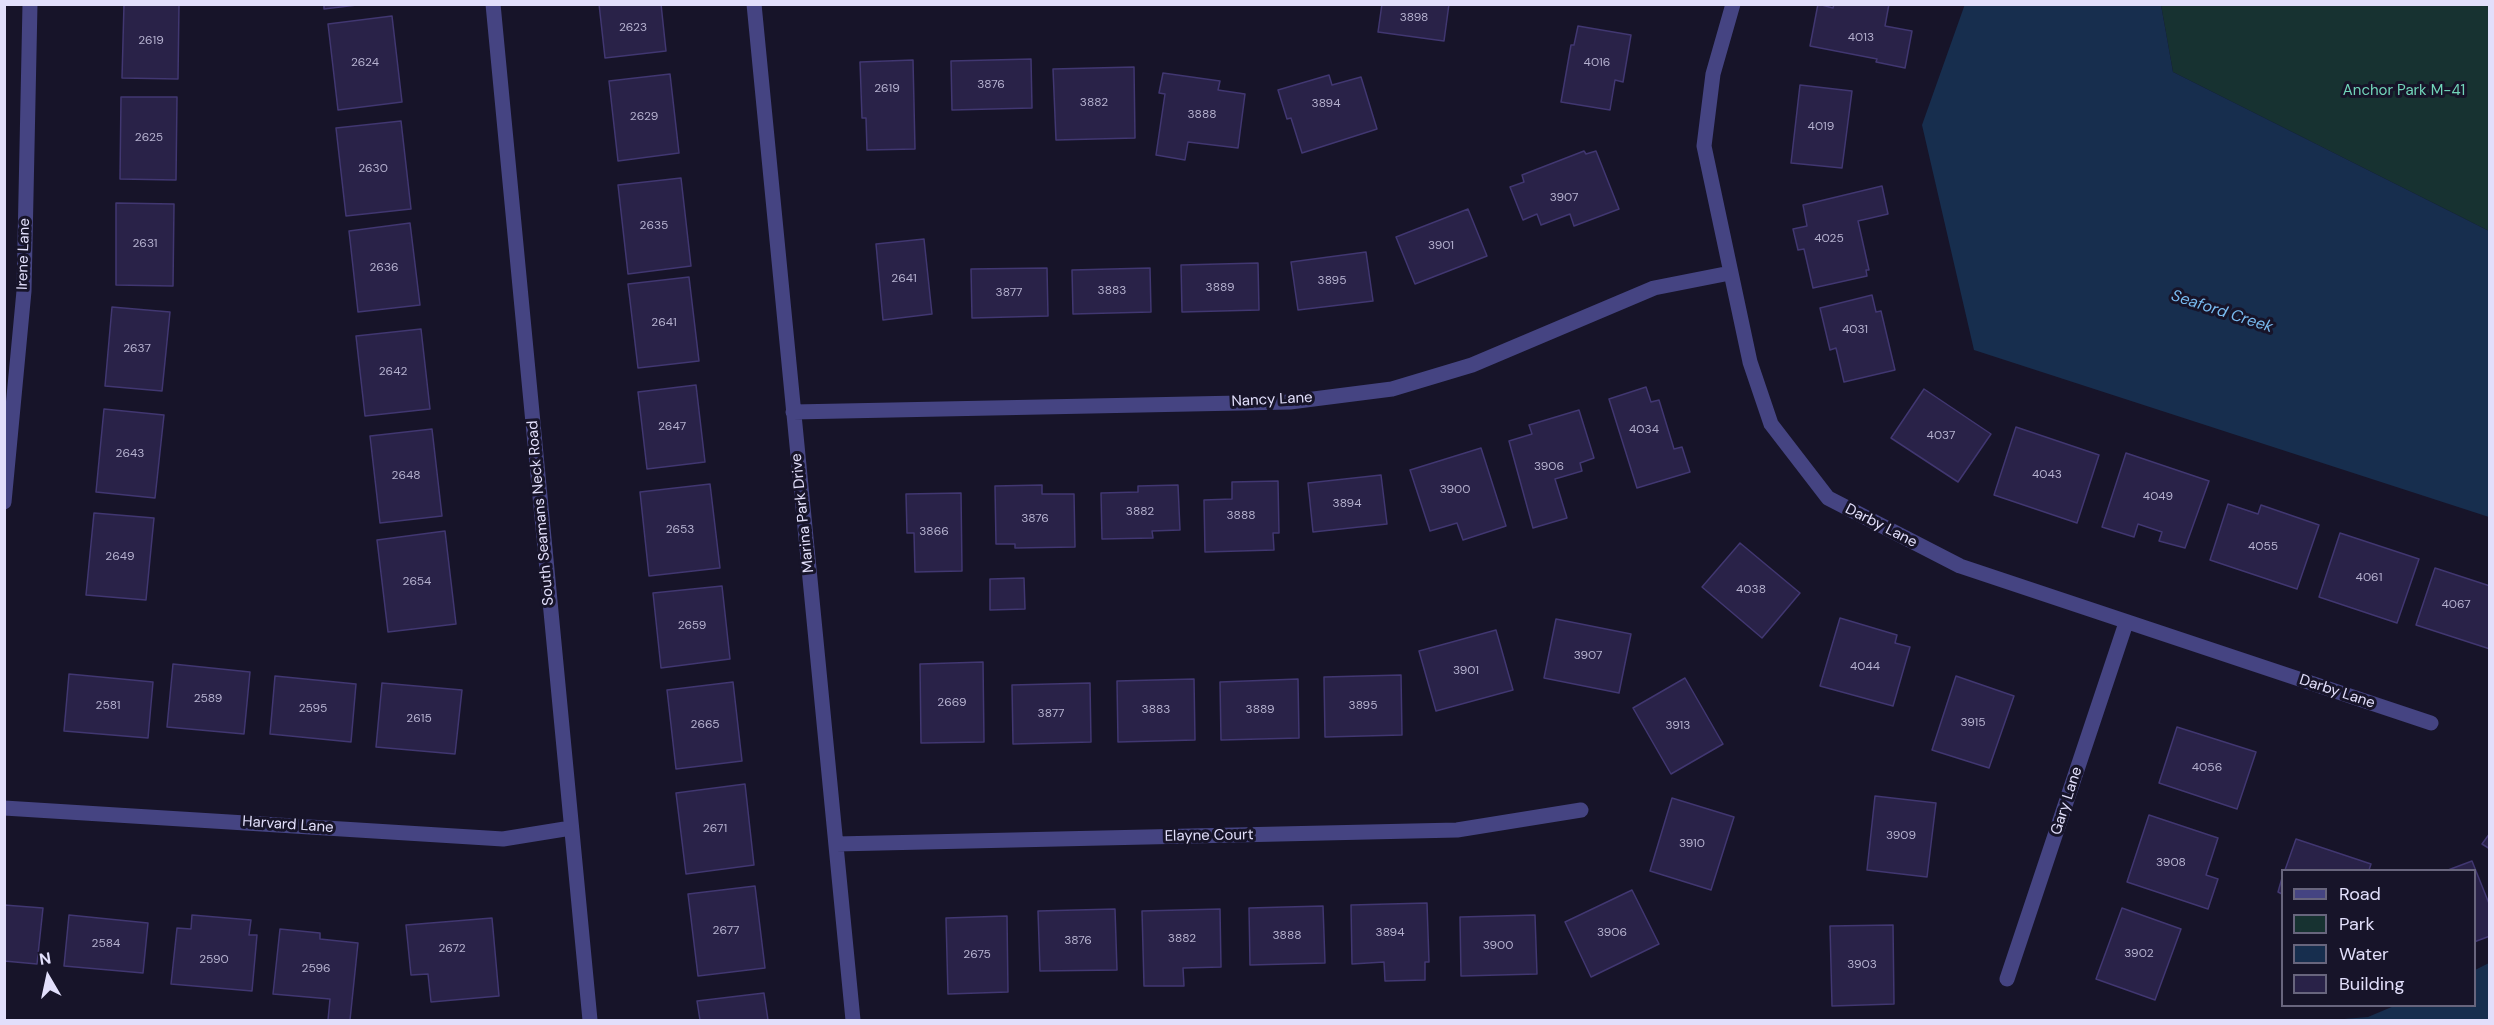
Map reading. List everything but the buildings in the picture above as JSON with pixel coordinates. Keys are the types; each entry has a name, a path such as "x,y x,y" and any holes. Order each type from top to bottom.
{"street":[{"name":"Irene Lane","path":"4,502 24,291 30,4"},
{"name":"South Seamans Neck Road","path":"493,4 590,1020"},
{"name":"Marina Park Drive","path":"754,4 853,1020"},
{"name":"Darby Lane","path":"1733,4 1713,74 1704,146 1750,362 1771,424 1828,498 1960,566 2431,723"},
{"name":"Nancy Lane","path":"794,412 1290,402 1392,389 1472,365 1654,288 1730,273"},
{"name":"Gary Lane","path":"2007,979 2126,623"},
{"name":"Harvard Lane","path":"4,808 502,838 571,828"},
{"name":"Elayne Court","path":"836,844 1457,830 1581,810"}],"green space":[{"name":"Anchor Park M-41","path":"2161,5 2489,5 2489,231 2173,72"}],"water":[{"name":"Seaford Creek","path":"1965,4 2161,5 2173,72 2489,231 2489,517 1974,350 1922,125"},
{"path":"2489,963 2489,1020 2332,1020 2368,1017 2392,1007 2476,1007 2476,970"}]}
